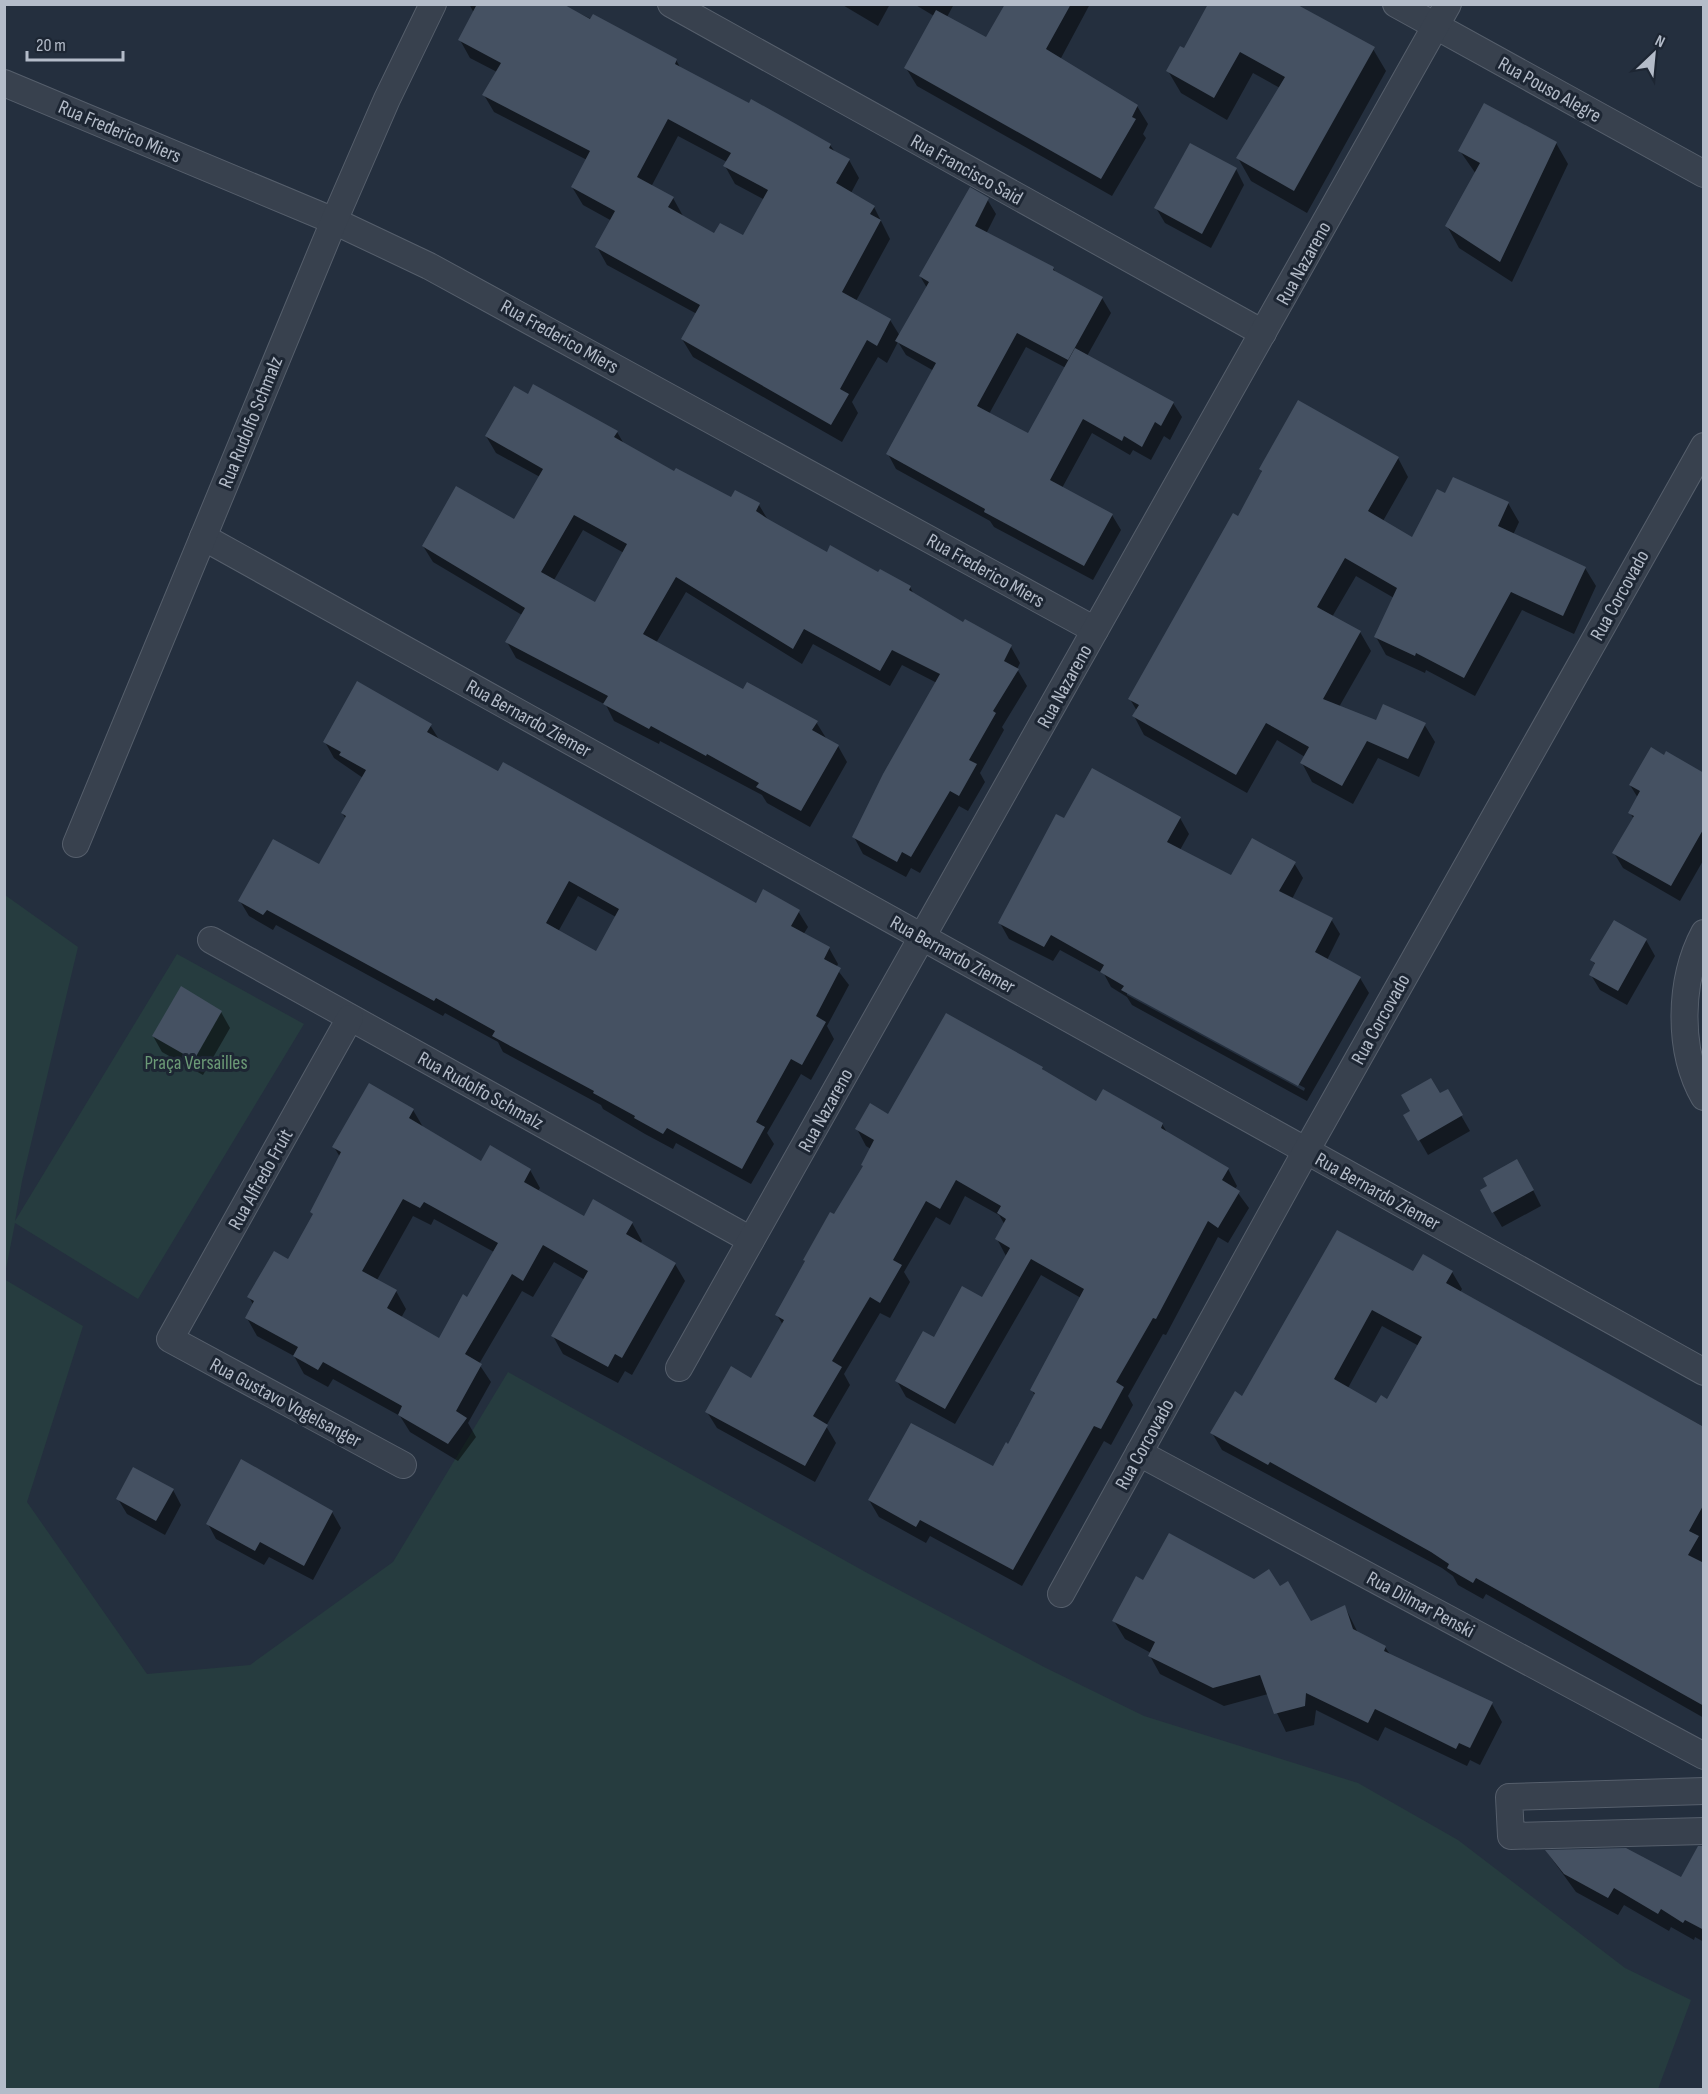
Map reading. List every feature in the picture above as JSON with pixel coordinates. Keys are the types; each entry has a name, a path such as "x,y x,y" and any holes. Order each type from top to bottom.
{"street":[{"name":"Rua Rudolfo Schmalz","path":"76,844 334,220 387,99 433,4"},
{"name":"Rua Francisco Said","path":"671,4 1263,333"},
{"name":"Rua Pouso Alegre","path":"1395,4 1704,174"},
{"name":"Rua Nazareno","path":"679,1368 1448,4"},
{"name":"Rua Frederico Miers","path":"4,83 334,220 483,293 1095,630"},
{"name":"Rua Corcovado","path":"1061,1594 1306,1151 1704,446"},
{"name":"Rua Bernardo Ziemer","path":"203,537 1704,1372"},
{"path":"1701,1090 1685,1034 1691,966 1704,933"},
{"name":"Rua Rudolfo Schmalz","path":"211,940 752,1240"},
{"name":"Rua Alfredo Fruit","path":"170,1339 350,1018"},
{"name":"Rua Gustavo Vogelsanger","path":"170,1339 403,1465"},
{"name":"Rua Dilmar Penski","path":"1139,1453 1704,1756"},
{"path":"1704,1791 1509,1797 1511,1836 1704,1831"}],"green space":[{"name":"Praça Versailles","path":"5,895 78,947 22,1181 15,1221 177,954 304,1024 138,1299 15,1223 5,1274"},
{"path":"4,1279 83,1326 27,1502 147,1674 250,1665 393,1562 508,1372 869,1574 1044,1667 1144,1716 1358,1783 1458,1840 1625,1968 1691,2000 1658,2089 5,2089"}],"building":[{"path":"477,4 563,4 590,19 593,14 677,59 675,64 749,103 751,99 831,144 829,148 850,159 836,183 875,206 870,214 881,220 842,292 891,319 877,346 867,340 840,389 849,394 831,425 681,339 700,305 595,247 615,211 571,187 590,151 482,95 501,63 458,40","holes":["668,119 731,153 723,166 768,190 743,235 720,223 714,233 668,207 674,197 637,177"]},
{"path":"1005,4 1071,4 1046,49 1138,105 1132,117 1136,119 1101,179 904,68 936,10 986,37"},
{"path":"1208,4 1296,4 1375,47 1294,191 1236,158 1285,77 1240,52 1214,98 1166,71 1180,46 1184,48"},
{"path":"1484,103 1557,142 1500,262 1445,226 1480,163 1458,151"},
{"path":"1190,143 1237,168 1202,234 1154,208"},
{"path":"970,187 989,198 975,226 1054,267 1053,270 1103,297 1068,360 1017,333 977,406 1028,433 1075,348 1174,402 1161,426 1155,422 1142,447 1124,436 1122,441 1083,419 1050,480 1113,514 1084,566 984,512 985,509 886,454 936,363 895,341 929,282 919,276"},
{"path":"533,384 618,431 614,437 674,471 676,468 731,497 735,490 760,503 756,511 768,519 827,552 830,545 878,572 880,569 911,586 909,590 963,622 965,619 1012,645 1004,661 1019,669 993,711 996,713 969,760 977,764 959,796 950,791 911,857 902,852 897,862 852,837 883,774 940,674 892,650 880,671 804,629 793,649 676,577 643,634 743,689 747,682 818,721 812,730 839,745 801,811 756,787 759,783 707,754 706,756 651,726 649,729 603,704 608,696 505,642 525,608 422,546 456,486 514,519 543,469 485,436 514,386 528,394","holes":["574,515 627,544 595,602 541,572"]},
{"path":"1298,400 1399,457 1368,511 1412,537 1437,489 1445,493 1453,477 1509,502 1498,526 1586,567 1563,616 1511,592 1464,678 1416,653 1415,656 1374,637 1397,588 1345,558 1317,607 1361,631 1323,699 1376,720 1383,704 1426,723 1408,759 1367,741 1342,786 1300,763 1309,747 1266,723 1236,775 1132,716 1139,705 1128,699 1233,513 1238,516 1262,471 1259,469"},
{"path":"357,681 432,724 427,732 498,771 503,762 756,903 763,889 800,910 791,926 830,947 824,959 841,968 816,1016 826,1022 802,1065 791,1059 756,1122 765,1127 742,1169 667,1128 663,1134 634,1118 635,1116 593,1093 594,1091 492,1036 495,1031 436,998 434,1001 267,910 263,915 238,901 273,839 319,864 346,816 341,813 366,770 339,755 341,752 323,742","holes":["569,881 619,909 596,951 546,923"]},
{"path":"1651,747 1664,755 1666,751 1704,773 1704,828 1671,886 1612,853 1634,816 1628,813 1640,791 1629,785"},
{"path":"1092,768 1181,817 1167,842 1231,875 1252,838 1296,862 1279,891 1333,918 1315,952 1361,977 1298,1086 1121,990 1124,986 1100,972 1104,965 1051,935 1044,947 998,923 1056,814 1064,818"},
{"path":"1614,920 1647,939 1618,991 1589,975 1595,963 1590,960"},
{"path":"181,986 222,1011 194,1060 152,1036"},
{"path":"946,1013 1043,1067 1042,1069 1096,1101 1103,1089 1163,1123 1161,1128 1229,1168 1222,1180 1240,1191 1218,1228 1208,1221 1156,1319 1153,1318 1116,1382 1124,1387 1101,1429 1094,1426 1013,1570 920,1520 916,1527 868,1500 911,1423 993,1466 1006,1442 1008,1444 1035,1393 1030,1390 1084,1289 1031,1259 945,1409 895,1381 923,1331 934,1337 962,1286 982,1297 1010,1248 995,1239 1006,1219 997,1213 1001,1206 956,1180 940,1209 926,1201 893,1260 902,1265 880,1303 870,1297 832,1361 842,1367 813,1416 828,1425 805,1466 705,1412 731,1366 751,1378 784,1320 775,1315 805,1261 803,1260 830,1212 834,1214 863,1166 861,1165 874,1140 855,1129 870,1103 888,1114"},
{"path":"1431,1078 1440,1093 1448,1089 1463,1115 1418,1141 1403,1115 1410,1111 1401,1095"},
{"path":"369,1083 414,1109 409,1118 481,1161 490,1145 531,1169 524,1182 584,1216 593,1199 633,1222 626,1234 676,1263 622,1358 615,1354 608,1367 551,1336 588,1271 543,1245 523,1281 512,1274 465,1354 482,1364 456,1411 467,1418 448,1444 398,1415 402,1406 323,1362 318,1370 293,1356 298,1347 245,1318 254,1301 247,1297 274,1251 288,1259 313,1214 310,1212 341,1152 332,1147","holes":["403,1199 420,1208 424,1202 498,1243 467,1297 463,1294 439,1338 387,1308 397,1290 362,1271"]},
{"path":"1517,1159 1534,1190 1492,1213 1480,1190 1487,1186 1483,1178"},
{"path":"1337,1230 1413,1271 1423,1254 1453,1271 1446,1283 1704,1427 1704,1504 1689,1531 1699,1536 1688,1555 1704,1563 1704,1706 1476,1578 1473,1583 1447,1568 1449,1564 1431,1552 1270,1462 1268,1465 1210,1433 1235,1391 1242,1396","holes":["1372,1310 1422,1337 1387,1399 1381,1395 1376,1403 1334,1379"]},
{"path":"241,1459 333,1511 304,1566 260,1542 255,1551 206,1524"},
{"path":"133,1467 174,1489 156,1521 116,1499"},
{"path":"1169,1533 1254,1579 1269,1569 1280,1586 1288,1581 1311,1621 1345,1605 1353,1629 1386,1646 1384,1651 1493,1702 1470,1748 1459,1743 1456,1749 1375,1709 1368,1723 1306,1693 1305,1706 1274,1714 1260,1675 1213,1688 1148,1656 1155,1642 1112,1621 1136,1576 1143,1580"},
{"path":"1698,1846 1704,1846 1704,1930 1685,1920 1683,1923 1661,1909 1658,1914 1614,1888 1608,1898 1564,1874 1545,1850 1626,1848 1681,1877"}]}
